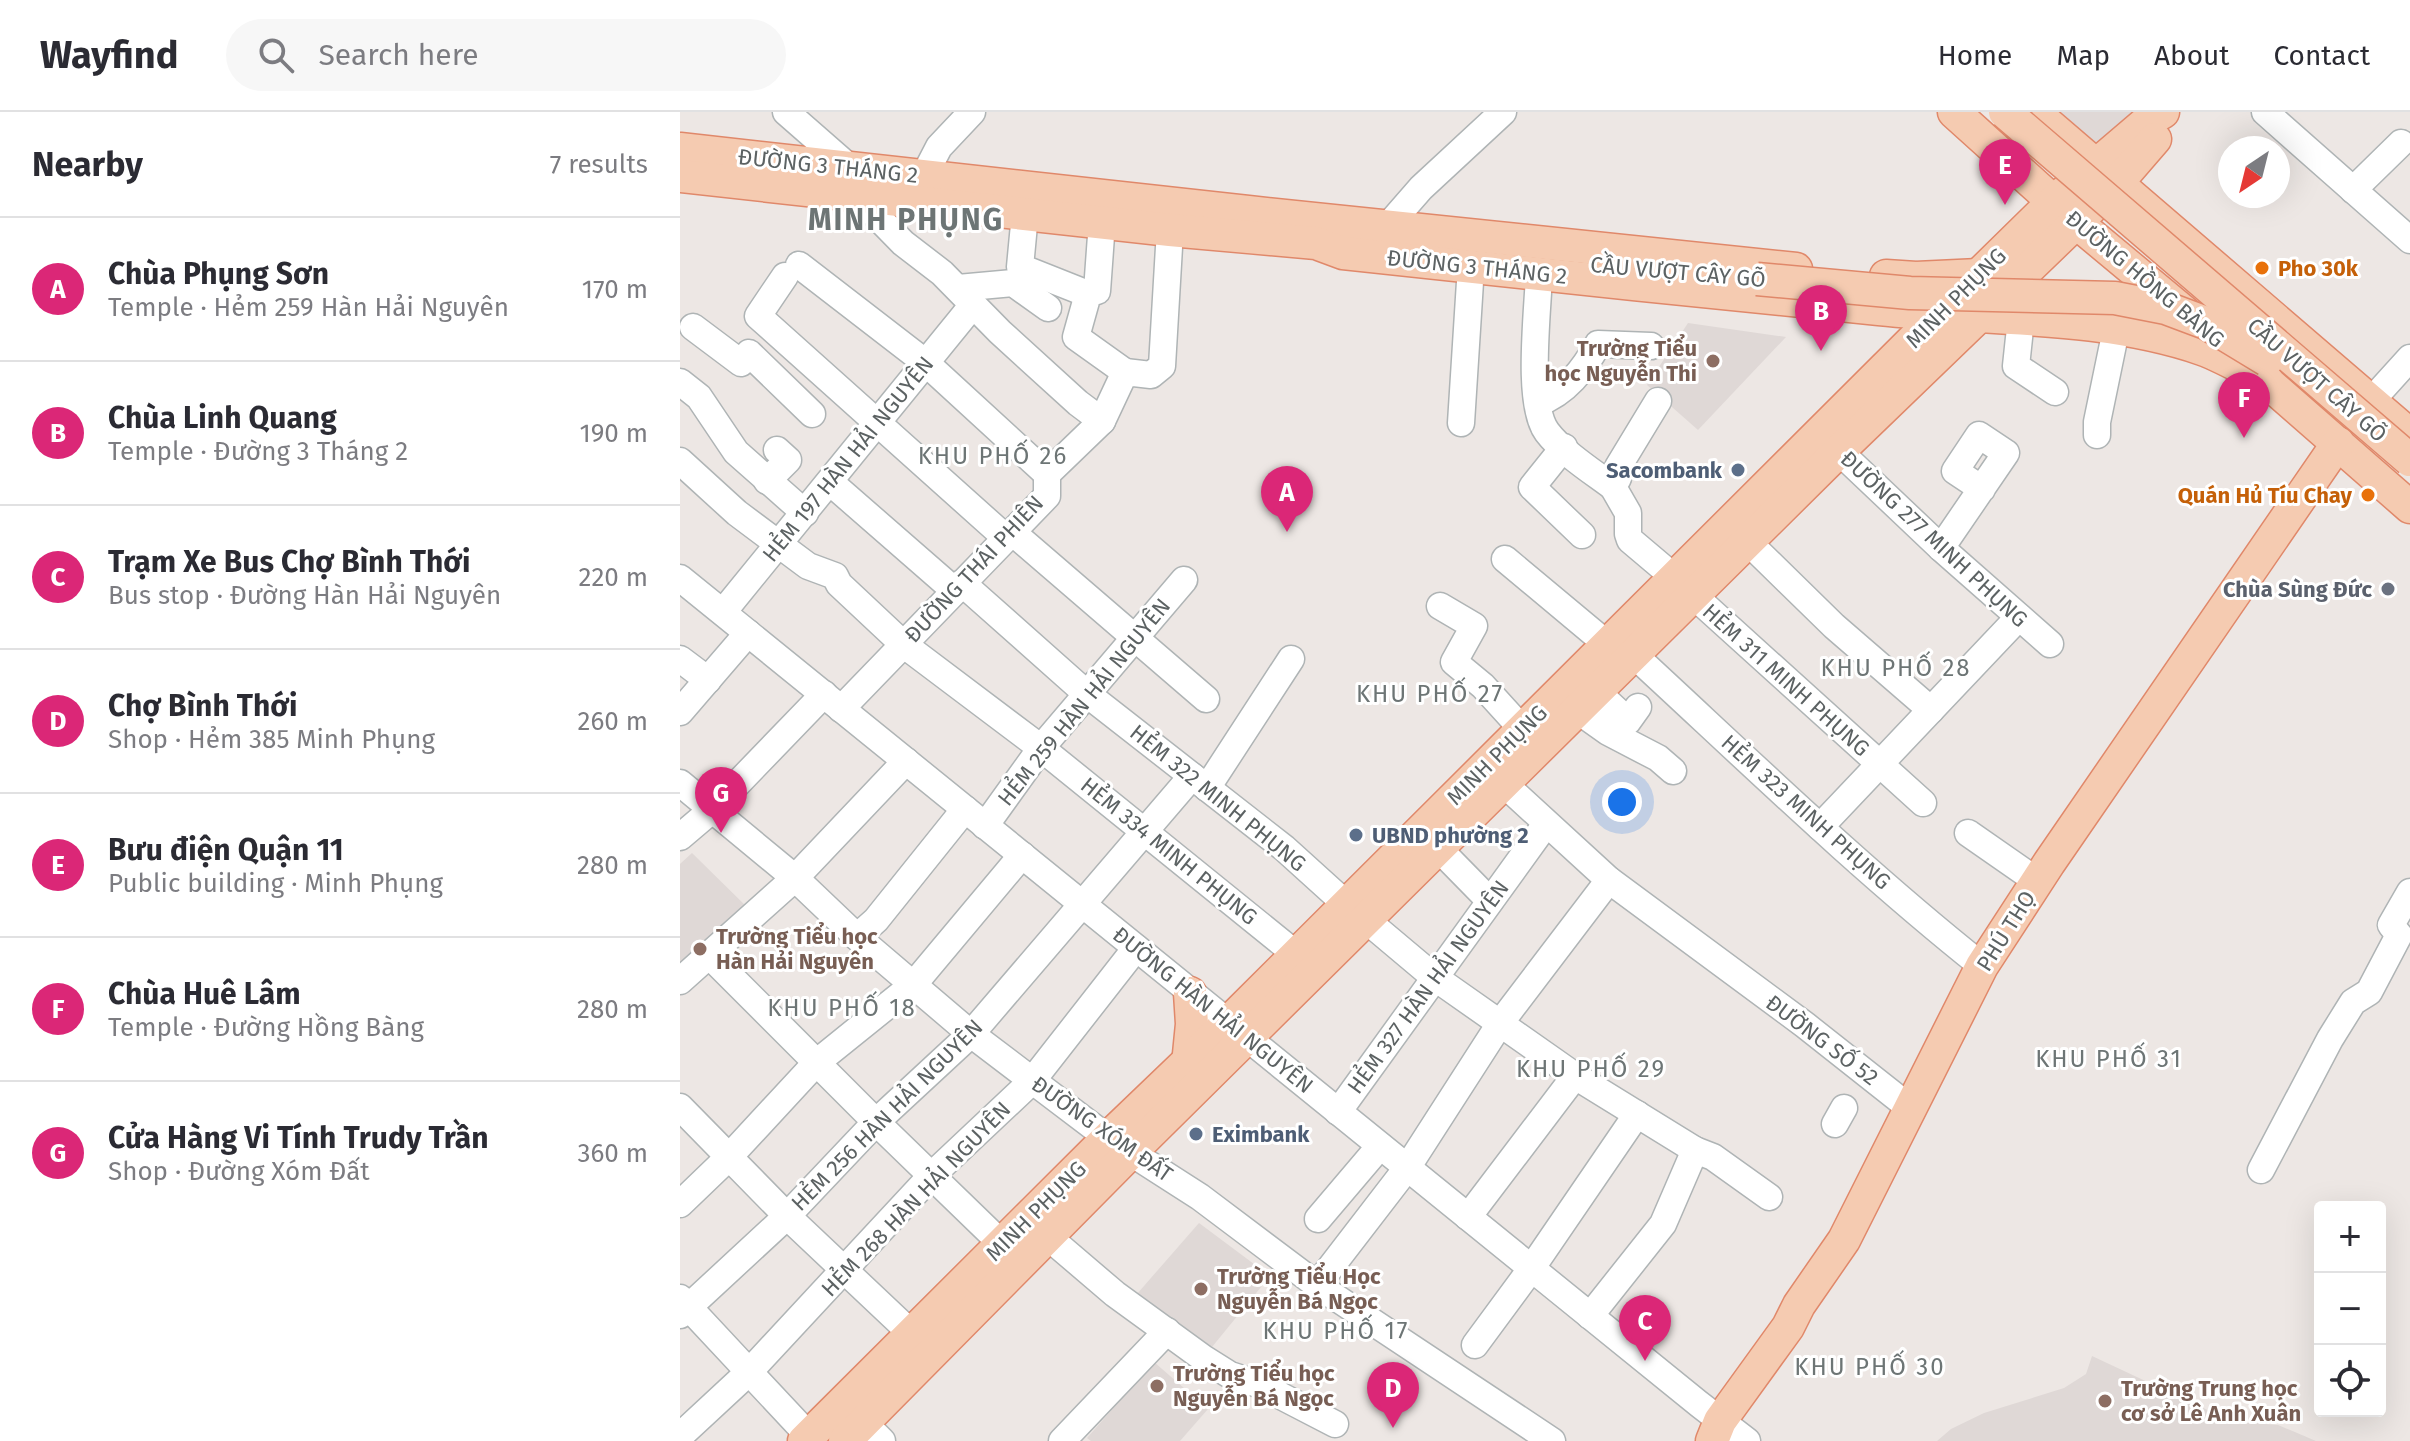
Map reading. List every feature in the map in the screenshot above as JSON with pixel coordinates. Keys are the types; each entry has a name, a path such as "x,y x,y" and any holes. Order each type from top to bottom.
{"main road":[{"name":"CẦU VƯỢT CÂY GÕ","path":"2005,112 2410,460"},
{"path":"2034,112 2410,435"},
{"name":"MINH PHỤNG","path":"1684,586 1747,541 1888,365 1941,312 1979,275 2065,212 2106,174 2163,112"},
{"name":"MINH PHỤNG","path":"2106,174 2162,131 2171,112"},
{"name":"CẦU VƯỢT CÂY GÕ","path":"1966,123 2267,371"},
{"name":"ĐƯỜNG HỒNG BÀNG","path":"1966,123 2065,212 2189,316 2267,371 2338,443 2410,507"},
{"name":"ĐƯỜNG 3 THÁNG 2","path":"680,149 1025,214 1170,230 1330,242 1343,253 1539,274 1978,318 2021,319 2148,334 2267,371"},
{"name":"ĐƯỜNG 3 THÁNG 2","path":"680,176 854,182 924,176 1829,272 1925,278 1979,275"},
{"name":"MINH PHỤNG","path":"863,1435 1047,1236 1188,1064 1238,1030 1297,955 1438,848 1494,775 1523,730 1620,650 1829,442 1978,318 2065,212"},
{"name":"CẦU VƯỢT CÂY GÕ","path":"1330,242 1860,290 2115,298 2166,308 2206,323 2410,486"},
{"path":"2189,316 2195,292 2201,285 2225,276"},
{"path":"1925,278 1937,296 1950,344"},
{"path":"1862,307 1882,335 1888,365"},
{"name":"PHÚ THỌ","path":"1716,1431 1844,1240 1982,966 2338,443"},
{"name":"MINH PHỤNG","path":"806,1438 1002,1244 1119,1146 1494,775 1586,700 1620,650"},
{"path":"1188,1064 1192,1024 1190,993"}],"street":[{"path":"786,112 854,182 903,243 942,273 1078,403 1102,421"},
{"path":"924,176 939,147 972,112"},
{"path":"1387,227 1421,188 1503,112"},
{"path":"2265,112 2410,240"},
{"path":"2353,190 2401,143"},
{"path":"1025,214 1020,267 1088,294 1097,291 1102,222"},
{"path":"1088,294 1076,337 1125,372 1151,375 1162,366 1170,230"},
{"path":"1461,423 1471,266"},
{"path":"1047,474 926,363 792,270 758,316 877,424 1206,699"},
{"path":"1539,274 1534,382 1540,419 1547,433 1613,487 1618,478 1618,467 1658,401"},
{"path":"965,297 1013,283 1048,308"},
{"name":"HẺM 197 HÀN HẢI NGUYÊN","path":"723,612 926,363 965,297"},
{"path":"2021,319 2016,366 2055,392"},
{"path":"693,327 741,363 749,353 812,414"},
{"path":"2097,435 2116,330"},
{"path":"1538,403 1554,397 1585,367 1598,344 1651,346"},
{"path":"2371,401 2410,358"},
{"name":"ĐƯỜNG THÁI PHIÊN","path":"680,837 832,702 903,644 1047,496 1047,474 1102,421 1125,372"},
{"path":"680,382 699,397 736,452 805,513"},
{"name":"ĐƯỜNG 277 MINH PHỤNG","path":"1829,442 1941,548 2050,644"},
{"path":"1564,447 1532,487 1582,535"},
{"path":"767,481 788,460 777,450"},
{"name":"HẺM 334 MINH PHỤNG","path":"680,461 737,513 808,566 835,576 839,584 903,644 1041,748 1297,955"},
{"name":"HẺM 322 MINH PHỤNG","path":"830,482 1087,694 1284,848 1434,977 1575,1076 1695,1150 1713,1157 1769,1197"},
{"name":"HẺM 311 MINH PHỤNG","path":"1613,487 1628,513 1630,540 1923,803"},
{"path":"1941,548 1982,489"},
{"path":"1747,541 1834,626 1931,710"},
{"name":"HẺM 323 MINH PHỤNG","path":"1505,559 1620,650 1924,920 1982,966"},
{"name":"ĐƯỜNG HÀN HẢI NGUYÊN","path":"680,578 1590,1316 1716,1431 1747,1441"},
{"name":"HẺM 259 HÀN HẢI NGUYÊN","path":"857,937 1041,748 1184,580"},
{"path":"1440,606 1474,626 1454,662 1483,686 1523,730"},
{"path":"1820,827 2019,617"},
{"path":"680,712 748,633"},
{"path":"680,659 708,680"},
{"name":"HẺM 256 HÀN HẢI NGUYÊN","path":"683,1307 787,1216 876,1122 971,1034 1144,831 1199,782 1291,659"},
{"path":"1586,700 1628,721 1638,707"},
{"path":"1586,700 1608,732 1658,758 1673,771"},
{"path":"680,981 795,878 906,761"},
{"name":"ĐƯỜNG SỐ 52","path":"1494,775 1609,880 1805,1025 1910,1108"},
{"name":"ĐƯỜNG XÓM ĐẤT","path":"680,783 795,878 857,937 971,1034 1032,1081 1119,1146 1200,1197 1317,1285 1552,1441"},
{"name":"HẺM 327 HÀN HẢI NGUYÊN","path":"1338,1112 1546,824"},
{"path":"1968,833 2037,881"},
{"path":"1438,848 1490,901"},
{"path":"680,1204 729,1157 816,1063 914,984 1022,855"},
{"path":"1317,1285 1407,1168 1501,1022 1609,880"},
{"path":"2261,1170 2330,1039 2353,1002 2369,992 2399,935 2391,925 2410,892"},
{"name":"HẺM 268 HÀN HẢI NGUYÊN","path":"680,1436 749,1372 931,1176 1032,1081 1136,948"},
{"path":"709,955 1002,1244"},
{"path":"1468,1217 1575,1076"},
{"path":"680,1107 787,1216 912,1334"},
{"path":"1475,1345 1637,1114"},
{"path":"1318,1219 1380,1146"},
{"path":"1590,1316 1663,1224 1695,1150"},
{"path":"1047,1236 1115,1294 1230,1375 1258,1384 1335,1424"},
{"path":"683,1307 749,1372 806,1438"},
{"path":"1062,1441 1167,1331"}],"shaded area":[{"path":"2061,112 2135,112 2100,147"},
{"name":"Trường Tiểu học Nguyễn Thi","path":"1688,323 1786,337 1698,430 1647,385"},
{"name":"Trường Tiểu học Hàn Hải Nguyên","path":"692,853 755,915 680,983 680,864"},
{"name":"Trường Tiểu Học Nguyễn Bá Ngọc","path":"1199,1223 1270,1276 1203,1358 1130,1302"},
{"name":"Trường Trung học cơ sở Lê Anh Xuân","path":"2092,1356 2231,1421 2278,1425 2316,1441 1937,1441 1951,1429 1984,1413 2064,1388 2086,1374"},
{"name":"Trường Tiểu học Nguyễn Bá Ngọc","path":"1154,1362 1208,1409 1180,1441 1091,1441 1087,1438"}],"place":[{"name":"Bưu điện Quận 11","path":"2005,205"},
{"name":"Pho 30k","path":"2262,268"},
{"name":"Chùa Linh Quang","path":"1821,351"},
{"name":"Trường Tiểu học Nguyễn Thi","path":"1713,361"},
{"name":"Chùa Huê Lâm","path":"2244,438"},
{"name":"Sacombank","path":"1738,470"},
{"name":"Quán Hủ Tíu Chay","path":"2368,495"},
{"name":"Chùa Phụng Sơn","path":"1287,532"},
{"name":"Chùa Sùng Đức","path":"2388,589"},
{"name":"Cửa Hàng Vi Tính Trudy Trần","path":"721,833"},
{"name":"UBND phường 2","path":"1356,835"},
{"name":"Trường Tiểu học Hàn Hải Nguyên","path":"700,949"},
{"name":"Eximbank","path":"1196,1134"},
{"name":"Trường Tiểu Học Nguyễn Bá Ngọc","path":"1201,1289"},
{"name":"Trạm Xe Bus Chợ Bình Thới","path":"1645,1361"},
{"name":"Trường Tiểu học Nguyễn Bá Ngọc","path":"1157,1386"},
{"name":"Trường Trung học cơ sở Lê Anh Xuân","path":"2105,1401"},
{"name":"Chợ Bình Thới","path":"1393,1428"}],"district":[{"name":"MINH PHỤNG","path":"906,220"},
{"name":"KHU PHỐ 26","path":"993,456"},
{"name":"KHU PHỐ 28","path":"1896,668"},
{"name":"KHU PHỐ 27","path":"1430,694"},
{"name":"KHU PHỐ 18","path":"842,1008"},
{"name":"KHU PHỐ 31","path":"2109,1059"},
{"name":"KHU PHỐ 29","path":"1591,1069"},
{"name":"KHU PHỐ 17","path":"1336,1331"},
{"name":"KHU PHỐ 30","path":"1870,1367"}]}
